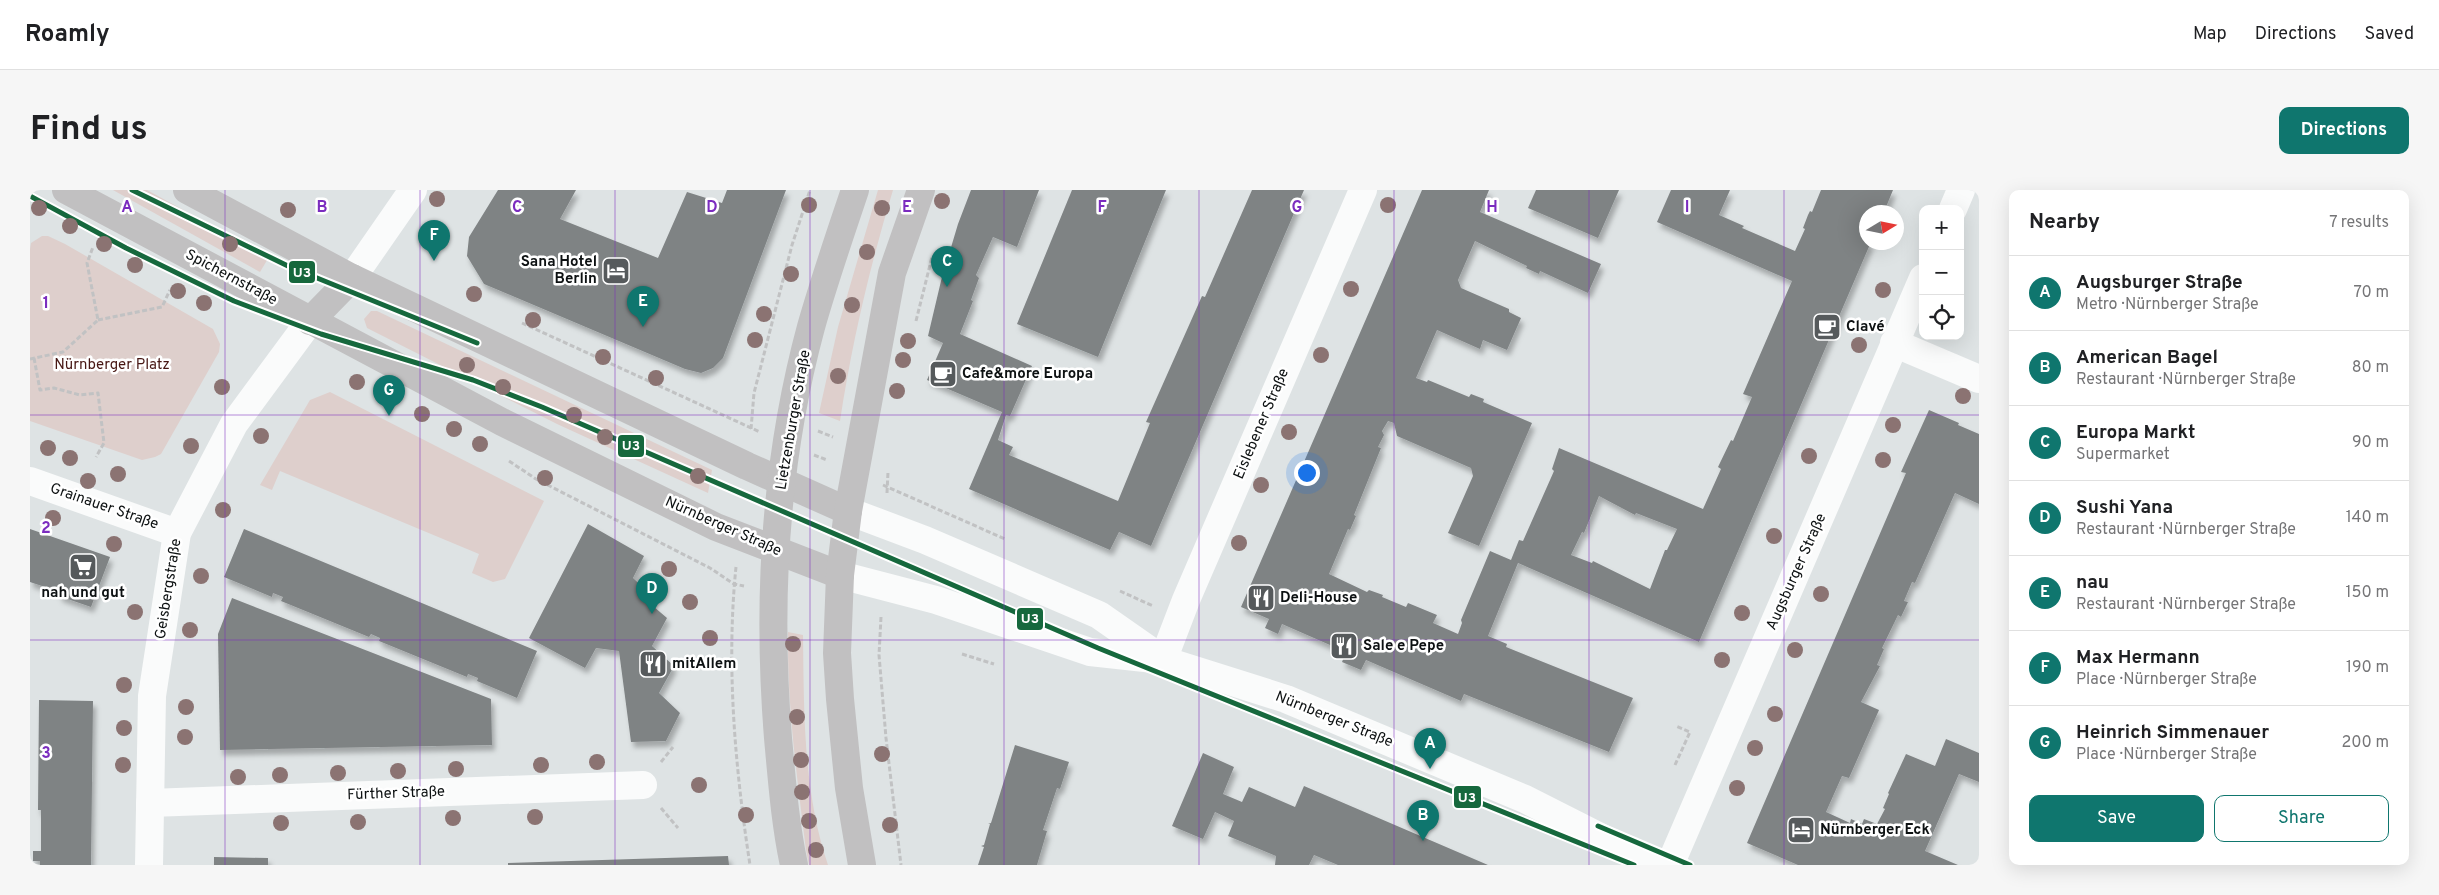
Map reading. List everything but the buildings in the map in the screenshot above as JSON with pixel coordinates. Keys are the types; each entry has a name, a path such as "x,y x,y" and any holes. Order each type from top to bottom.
{"main road":[{"name":"Spichernstraße","path":"66,190 310,321"},
{"path":"187,190 352,278 310,321"},
{"name":"Lietzenburger Straße","path":"794,865 785,820 774,687 775,552 781,482 787,443 811,327 855,190"},
{"path":"862,865 849,788 840,699 837,652 840,575 848,511 892,274 922,190"},
{"name":"Nürnberger Straße","path":"352,278 781,482 848,511"},
{"name":"Nürnberger Straße","path":"310,321 575,458 716,527 775,552 840,575"}],"street":[{"path":"352,278 413,190"},
{"name":"Eislebener Straße","path":"1163,660 1190,591 1363,190"},
{"path":"1955,205 1961,190"},
{"name":"Augsburger Straße","path":"1670,865 1919,287"},
{"name":"Geisbergstraße","path":"149,865 152,696 177,533 234,424 310,321"},
{"path":"1894,343 1979,379"},
{"name":"Grainauer Straße","path":"30,481 177,533"},
{"name":"Nürnberger Straße","path":"848,511 926,540 1099,615 1163,660"},
{"name":"Nürnberger Straße","path":"840,575 913,593 1090,652 1163,660 1286,699 1525,798 1604,839 1664,865"},
{"name":"Fürther Straße","path":"150,803 643,785"}],"path":[{"path":"754,393 792,245 810,190"},
{"path":"92,247 87,263 98,320"},
{"path":"915,325 933,251"},
{"path":"96,457 104,443 98,393 80,395 54,388 40,390 32,358 63,352 98,320 162,307 170,290"},
{"path":"515,320 927,504"},
{"path":"817,431 836,439"},
{"path":"733,617 732,658 737,742 750,865"},
{"path":"962,654 994,664"},
{"path":"879,655 886,738 901,865"},
{"path":"1675,765 1690,732 1676,726"}],"green space":[{"path":"113,190 147,190 269,257 260,272"},
{"path":"878,190 893,190 862,304 840,421 819,413 838,327"},
{"name":"Nürnberger Platz","path":"42,236 48,236 65,244 213,329 220,344 219,352 161,454 142,460 30,421 30,249 31,243"},
{"path":"371,311 377,311 712,470 708,493 557,424 367,328 364,319"},
{"path":"330,392 544,501 505,579 493,582 472,573 479,554 280,471 272,490 260,485 310,400"},
{"path":"788,632 803,635 806,751 809,780 820,837 828,865 809,865 806,850 791,714"}],"transit line":[{"name":"U3","path":"132,190 290,267 477,343"},
{"name":"U3","path":"30,196 126,248 234,301 321,334 473,380 542,407 1098,648 1634,865"},
{"name":"U3","path":"1598,826 1690,865"}],"place":[{"name":"Max Hermann","path":"434,261"},
{"name":"Sana Hotel Berlin","path":"616,271"},
{"name":"Europa Markt","path":"947,287"},
{"name":"nau","path":"643,327"},
{"name":"Clavé","path":"1827,327"},
{"name":"Cafe&more Europa","path":"943,374"},
{"name":"Heinrich Simmenauer","path":"389,416"},
{"name":"nah und gut","path":"83,567"},
{"name":"Deli-House","path":"1261,598"},
{"name":"Sushi Yana","path":"652,614"},
{"name":"Sale e Pepe","path":"1344,646"},
{"name":"mitAllem","path":"653,664"},
{"name":"Augsburger Straße","path":"1430,769"},
{"name":"Nürnberger Eck","path":"1801,830"},
{"name":"American Bagel","path":"1423,841"}]}
